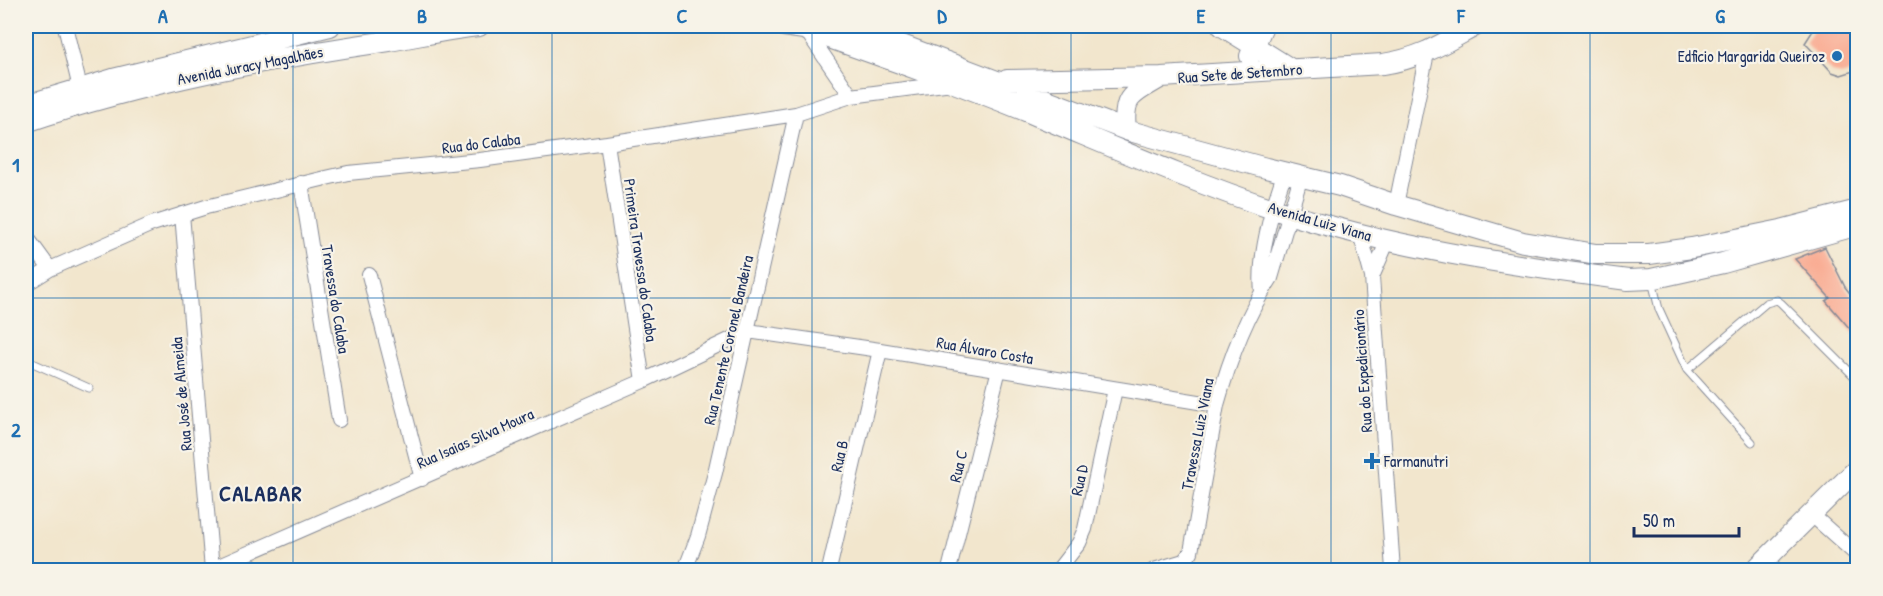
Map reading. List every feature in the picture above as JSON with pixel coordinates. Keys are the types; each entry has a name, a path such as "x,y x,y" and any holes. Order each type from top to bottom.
{"main road":[{"name":"Avenida Juracy Magalhães","path":"26,105 80,88 251,54 330,26"},
{"name":"Avenida Juracy Magalhães","path":"251,54 289,56 386,33 479,26"},
{"path":"784,26 804,29"},
{"path":"840,26 889,40 1126,130 1353,189 1396,205 1523,242 1596,254 1649,254 1781,230 1857,210"},
{"path":"1222,26 1291,69"},
{"path":"1244,72 1263,26"},
{"name":"Rua Sete de Setembro","path":"996,80 1161,78 1383,64 1406,60 1427,52 1475,26"},
{"name":"Avenida Luiz Viana","path":"804,29 955,83 1158,166 1281,211 1388,240 1488,261 1628,280 1651,279 1783,248 1857,225"},
{"name":"Avenida Juracy Magalhães","path":"26,122 204,65"},
{"path":"1126,130 1124,115 1127,101 1139,90 1161,78"},
{"path":"1649,254 1651,279"},
{"path":"1755,570 1857,468"}],"street":[{"path":"65,26 80,88"},
{"path":"804,29 851,96"},
{"path":"1396,205 1427,52"},
{"name":"Rua do Calaba","path":"26,284 50,269 126,234 182,214 301,183 348,173 480,160 607,143 796,114 851,96 955,83"},
{"name":"Rua Tenente Coronel Bandeira","path":"685,570 706,505 748,331 796,114"},
{"name":"Primeira Travessa do Calaba","path":"607,143 643,381"},
{"name":"Travessa Luiz Viana","path":"1154,570 1184,561 1191,552 1216,405 1241,333 1262,292 1261,270 1293,174"},
{"name":"Travessa do Calaba","path":"301,183 339,420"},
{"name":"Rua José de Almeida","path":"182,214 212,570"},
{"name":"Rua do Expedicionário","path":"1360,233 1372,277 1393,570"},
{"path":"26,236 50,269"},
{"name":"Rua do Expedicionário","path":"1372,277 1388,240"},
{"path":"369,275 422,479"},
{"name":"Rua Álvaro Costa","path":"748,331 880,350 1216,405"},
{"name":"Rua Isaias Silva Moura","path":"212,570 643,381 748,331"},
{"name":"Rua B","path":"829,570 880,350"},
{"name":"Rua C","path":"949,570 999,369"},
{"name":"Rua D","path":"1058,570 1079,543 1085,529 1115,389"},
{"path":"1811,514 1857,556"}],"lane":[{"path":"1651,279 1659,309 1687,370 1752,442"},
{"path":"1687,370 1766,303 1777,300 1857,380"},
{"path":"26,360 89,388"}],"building":[{"name":"Edficio Margarida Queiroz","path":"1816,26 1857,26 1857,70 1841,75 1832,72 1805,43"},
{"path":"1825,247 1845,287 1857,302 1857,337 1826,301 1830,298 1795,259"}],"place":[{"name":"Edficio Margarida Queiroz","path":"1837,56"},
{"name":"Farmanutri","path":"1372,461"}],"district":[{"name":"CALABAR","path":"261,493"}]}
